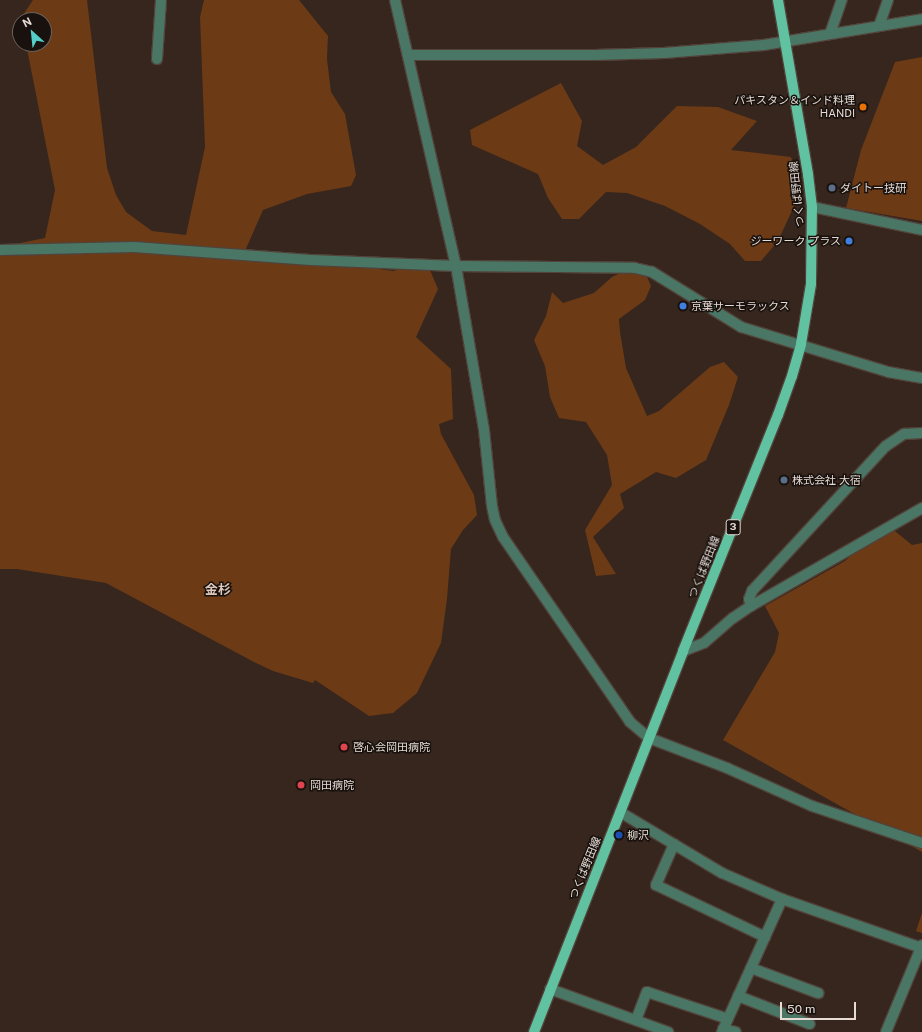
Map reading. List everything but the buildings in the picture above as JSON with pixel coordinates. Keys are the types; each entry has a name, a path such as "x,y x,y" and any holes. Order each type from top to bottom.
{"main road":[{"name":"つくば野田線","path":"534,1032 683,651 778,415 801,344 811,284 812,207 778,0"}],"street":[{"path":"157,59 161,0"},
{"path":"395,0 456,266 484,430 491,500 495,520 503,537 630,722 649,738 727,768 812,806 922,843"},
{"path":"830,34 842,0"},
{"path":"880,26 888,0"},
{"path":"408,55 641,54 756,45 922,19"},
{"path":"812,207 922,230"},
{"path":"0,250 134,246 291,259 456,266 635,268 652,272 741,327 801,344 888,372 922,378"},
{"path":"751,606 749,598 752,591 886,446 904,434 922,433"},
{"path":"683,651 704,643 733,618 751,606 922,508"},
{"path":"620,812 722,873 782,899 922,947 886,1032"},
{"path":"674,844 656,885 765,937"},
{"path":"736,1032 723,1031 782,899"},
{"path":"751,968 818,993"},
{"path":"550,989 668,1032"},
{"path":"636,1020 647,992 728,1019"},
{"path":"738,996 810,1024"}],"shaded area":[{"path":"33,0 87,0 107,168 116,195 126,212 152,231 186,235 205,147 200,17 204,0 299,0 328,36 327,59 331,92 345,114 356,175 351,186 307,194 263,210 241,260 285,259 360,266 393,271 427,263 438,289 416,337 451,369 453,419 439,424 441,434 474,495 477,515 463,530 451,549 447,599 441,643 417,693 393,713 369,716 315,680 313,683 273,671 106,583 17,569 0,569 0,247 45,238 55,190 28,52 52,52 52,12 25,12"},
{"path":"922,57 922,221 846,208 861,150 895,62"},
{"path":"561,83 582,121 577,146 603,165 636,147 677,106 718,107 757,121 731,150 791,157 802,189 778,241 761,261 745,261 730,244 700,224 665,206 627,193 606,192 579,219 562,219 548,198 538,174 472,145 470,130"},
{"path":"641,263 651,286 645,300 619,319 626,368 647,416 659,411 710,367 724,362 738,377 729,405 706,460 676,478 656,472 620,494 624,508 593,537 616,574 596,576 585,530 612,485 607,455 586,422 559,418 550,397 545,366 534,340 546,316 552,292 563,303 594,293 612,277"},
{"path":"885,523 912,545 922,543 922,852 723,740 775,652 779,633 765,606 845,561"},
{"path":"922,913 922,933 916,931"}],"place":[{"name":"パキスタン＆インド料理 HANDI","path":"863,107"},
{"name":"ダイトー技研","path":"832,188"},
{"name":"ジーワーク プラス","path":"849,241"},
{"name":"京葉サーモラックス","path":"683,306"},
{"name":"株式会社 大宿","path":"784,480"},
{"name":"啓心会岡田病院","path":"344,747"},
{"name":"岡田病院","path":"301,785"},
{"name":"柳沢","path":"619,835"}],"district":[{"name":"金杉","path":"218,590"}]}
